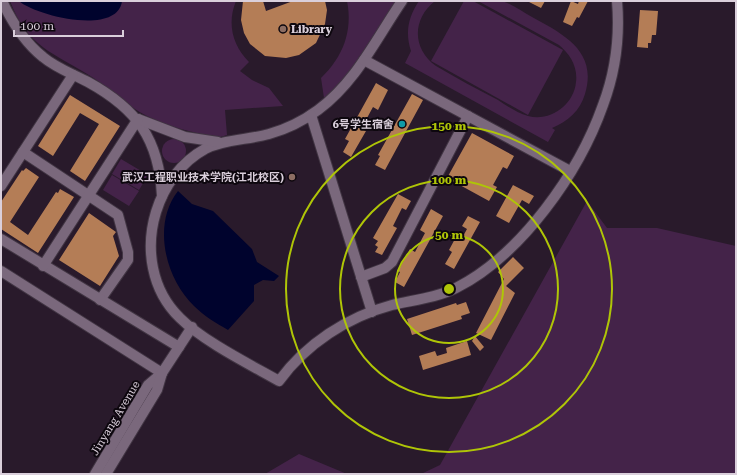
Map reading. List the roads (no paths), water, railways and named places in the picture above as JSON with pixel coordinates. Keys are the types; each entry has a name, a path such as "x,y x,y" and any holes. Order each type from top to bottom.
{"street":[{"path":"2,1 16,28 35,51 51,63 106,93 138,119 185,138 224,142"},
{"path":"402,1 364,60 338,93 311,115 289,127 269,134 224,142 206,149 190,159 177,172 162,196 153,223 150,236 150,253 153,271 160,289 172,308 180,318 192,328 279,381 296,361 320,340 338,328 372,312 446,292 482,272 520,237 543,211 570,171 598,120 608,88 617,39 617,1"},
{"path":"364,60 570,171"},
{"path":"1,186 73,75"},
{"path":"311,115 372,312"},
{"path":"361,277 384,268 392,262 468,116"},
{"path":"138,119 148,138 156,160 162,196"},
{"path":"43,266 138,119"},
{"path":"23,152 118,215 128,252 128,260 100,300"},
{"path":"1,239 179,348"},
{"path":"1,271 162,373 192,328"},
{"name":"Jinyang Avenue","path":"95,474 148,385 162,373"},
{"name":"Jinyang Avenue","path":"106,474 157,390 162,373"}],"water":[{"path":"19,1 122,1 117,12 107,18 75,20 42,12 28,7"},
{"path":"178,191 192,204 213,211 252,249 257,262 279,276 274,281 263,280 254,285 254,301 228,330 206,316 194,306 184,294 169,266 165,250 165,219 170,204"}],"place":[{"name":"Library","path":"283,29"},
{"name":"6号学生宿舍","path":"402,124"},
{"name":"武汉工程职业技术学院(江北校区)","path":"292,177"}]}
